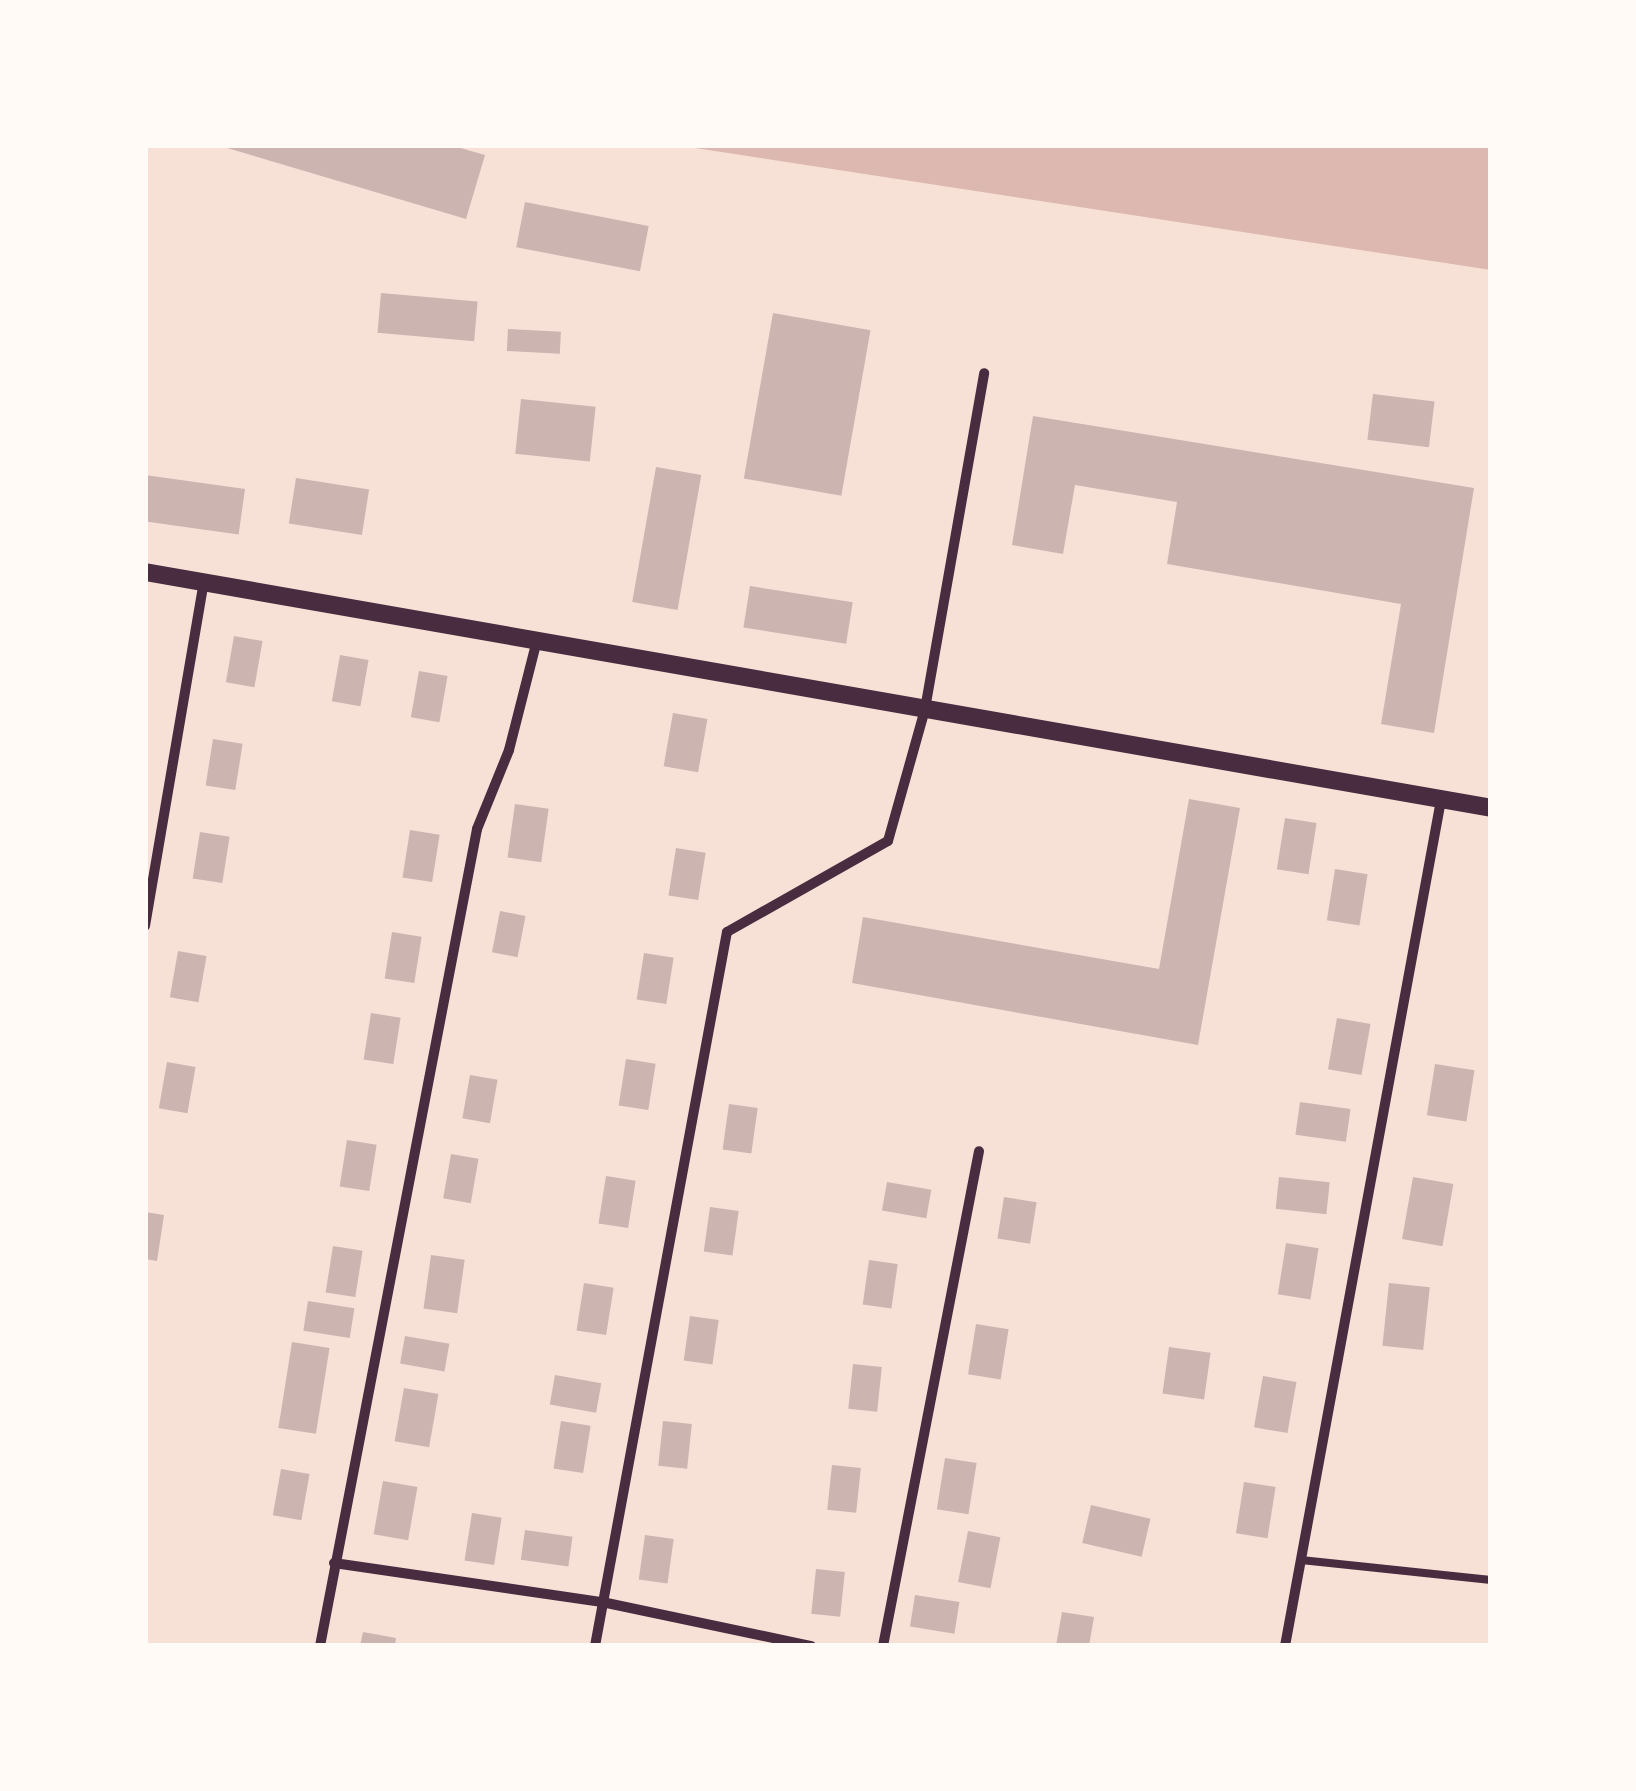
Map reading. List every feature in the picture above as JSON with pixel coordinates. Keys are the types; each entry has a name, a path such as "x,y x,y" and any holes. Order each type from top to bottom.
{"street":[{"path":"594,1646 727,932 888,841 925,709 984,373"},
{"path":"145,572 1491,808"},
{"path":"145,926 204,582"},
{"path":"320,1646 477,828 509,750 537,640"},
{"path":"1286,1646 1440,800"},
{"path":"883,1646 979,1151"},
{"path":"334,1563 602,1602 811,1646"}],"lane":[{"path":"1301,1560 1491,1580"}],"shaded area":[{"path":"689,145 1491,145 1491,270 695,148"}],"building":[{"path":"217,145 450,145 485,155 466,219"},
{"path":"525,202 649,226 640,271 516,247"},
{"path":"381,293 478,301 474,341 378,333"},
{"path":"773,313 870,330 841,496 744,478"},
{"path":"508,329 561,332 560,354 507,351"},
{"path":"1373,394 1435,402 1429,447 1367,440"},
{"path":"521,399 596,407 590,462 515,454"},
{"path":"1033,416 1474,488 1434,733 1381,724 1401,604 1167,564 1177,502 1075,485 1063,554 1012,545"},
{"path":"656,467 701,475 678,610 632,602"},
{"path":"145,475 245,489 239,535 145,521"},
{"path":"296,478 369,490 362,535 289,523"},
{"path":"750,586 853,602 846,644 743,627"},
{"path":"234,636 263,641 254,687 226,682"},
{"path":"340,655 369,660 360,706 332,701"},
{"path":"419,671 448,676 439,722 411,717"},
{"path":"673,713 707,719 698,772 664,766"},
{"path":"213,739 243,744 235,790 206,785"},
{"path":"1189,799 1240,808 1198,1045 852,983 863,917 1159,969"},
{"path":"515,804 549,809 541,862 507,857"},
{"path":"1285,818 1317,823 1308,874 1277,869"},
{"path":"410,830 440,835 432,882 402,877"},
{"path":"200,832 230,837 222,883 193,878"},
{"path":"676,848 706,853 698,900 668,895"},
{"path":"1335,869 1368,874 1359,926 1327,920"},
{"path":"500,911 526,916 518,957 492,952"},
{"path":"392,932 422,937 414,983 385,978"},
{"path":"178,951 207,956 198,1002 170,997"},
{"path":"644,953 674,958 666,1004 637,999"},
{"path":"371,1013 401,1018 393,1064 364,1059"},
{"path":"1337,1018 1370,1024 1361,1075 1328,1069"},
{"path":"626,1059 656,1064 648,1110 619,1105"},
{"path":"167,1062 196,1067 187,1113 159,1108"},
{"path":"1435,1064 1475,1070 1466,1122 1427,1115"},
{"path":"470,1075 498,1080 490,1123 462,1118"},
{"path":"1300,1102 1351,1109 1346,1142 1295,1135"},
{"path":"729,1104 758,1108 751,1154 723,1150"},
{"path":"347,1140 377,1145 369,1191 340,1186"},
{"path":"451,1154 479,1159 471,1203 443,1198"},
{"path":"606,1176 636,1181 628,1228 598,1223"},
{"path":"1279,1177 1330,1182 1326,1214 1276,1209"},
{"path":"1413,1177 1453,1184 1442,1246 1402,1239"},
{"path":"887,1182 931,1190 926,1218 882,1211"},
{"path":"1004,1197 1037,1202 1030,1244 997,1238"},
{"path":"710,1207 739,1211 732,1256 704,1252"},
{"path":"145,1212 164,1215 157,1261 145,1259"},
{"path":"1286,1243 1319,1248 1310,1300 1278,1294"},
{"path":"333,1246 363,1251 355,1297 326,1292"},
{"path":"431,1255 465,1260 457,1313 423,1308"},
{"path":"869,1260 898,1264 891,1309 863,1305"},
{"path":"584,1283 614,1288 606,1335 576,1330"},
{"path":"1389,1283 1430,1287 1423,1350 1382,1346"},
{"path":"308,1301 354,1308 350,1338 303,1331"},
{"path":"690,1316 719,1320 712,1365 684,1361"},
{"path":"976,1324 1009,1329 1001,1380 968,1374"},
{"path":"405,1336 449,1344 444,1371 400,1364"},
{"path":"292,1342 330,1348 316,1434 278,1428"},
{"path":"1169,1347 1211,1353 1204,1399 1162,1394"},
{"path":"853,1364 882,1367 877,1412 848,1409"},
{"path":"555,1375 601,1383 596,1413 550,1405"},
{"path":"1263,1376 1296,1382 1287,1433 1254,1427"},
{"path":"404,1388 438,1394 429,1447 395,1441"},
{"path":"561,1421 591,1426 583,1473 553,1468"},
{"path":"663,1421 692,1424 687,1469 658,1466"},
{"path":"945,1458 977,1463 968,1514 937,1509"},
{"path":"832,1465 861,1468 856,1513 827,1510"},
{"path":"281,1469 310,1474 301,1520 273,1515"},
{"path":"383,1481 417,1487 408,1540 374,1534"},
{"path":"1244,1482 1276,1487 1267,1538 1236,1533"},
{"path":"1091,1505 1150,1519 1142,1557 1082,1543"},
{"path":"472,1513 502,1518 494,1565 464,1560"},
{"path":"525,1530 573,1537 568,1566 521,1560"},
{"path":"968,1531 1000,1537 990,1588 958,1582"},
{"path":"645,1535 674,1539 667,1584 639,1580"},
{"path":"816,1569 845,1572 840,1617 811,1614"},
{"path":"915,1595 959,1602 954,1634 910,1627"},
{"path":"1062,1612 1094,1617 1089,1646 1056,1646"},
{"path":"363,1632 396,1638 395,1646 360,1646"}]}
